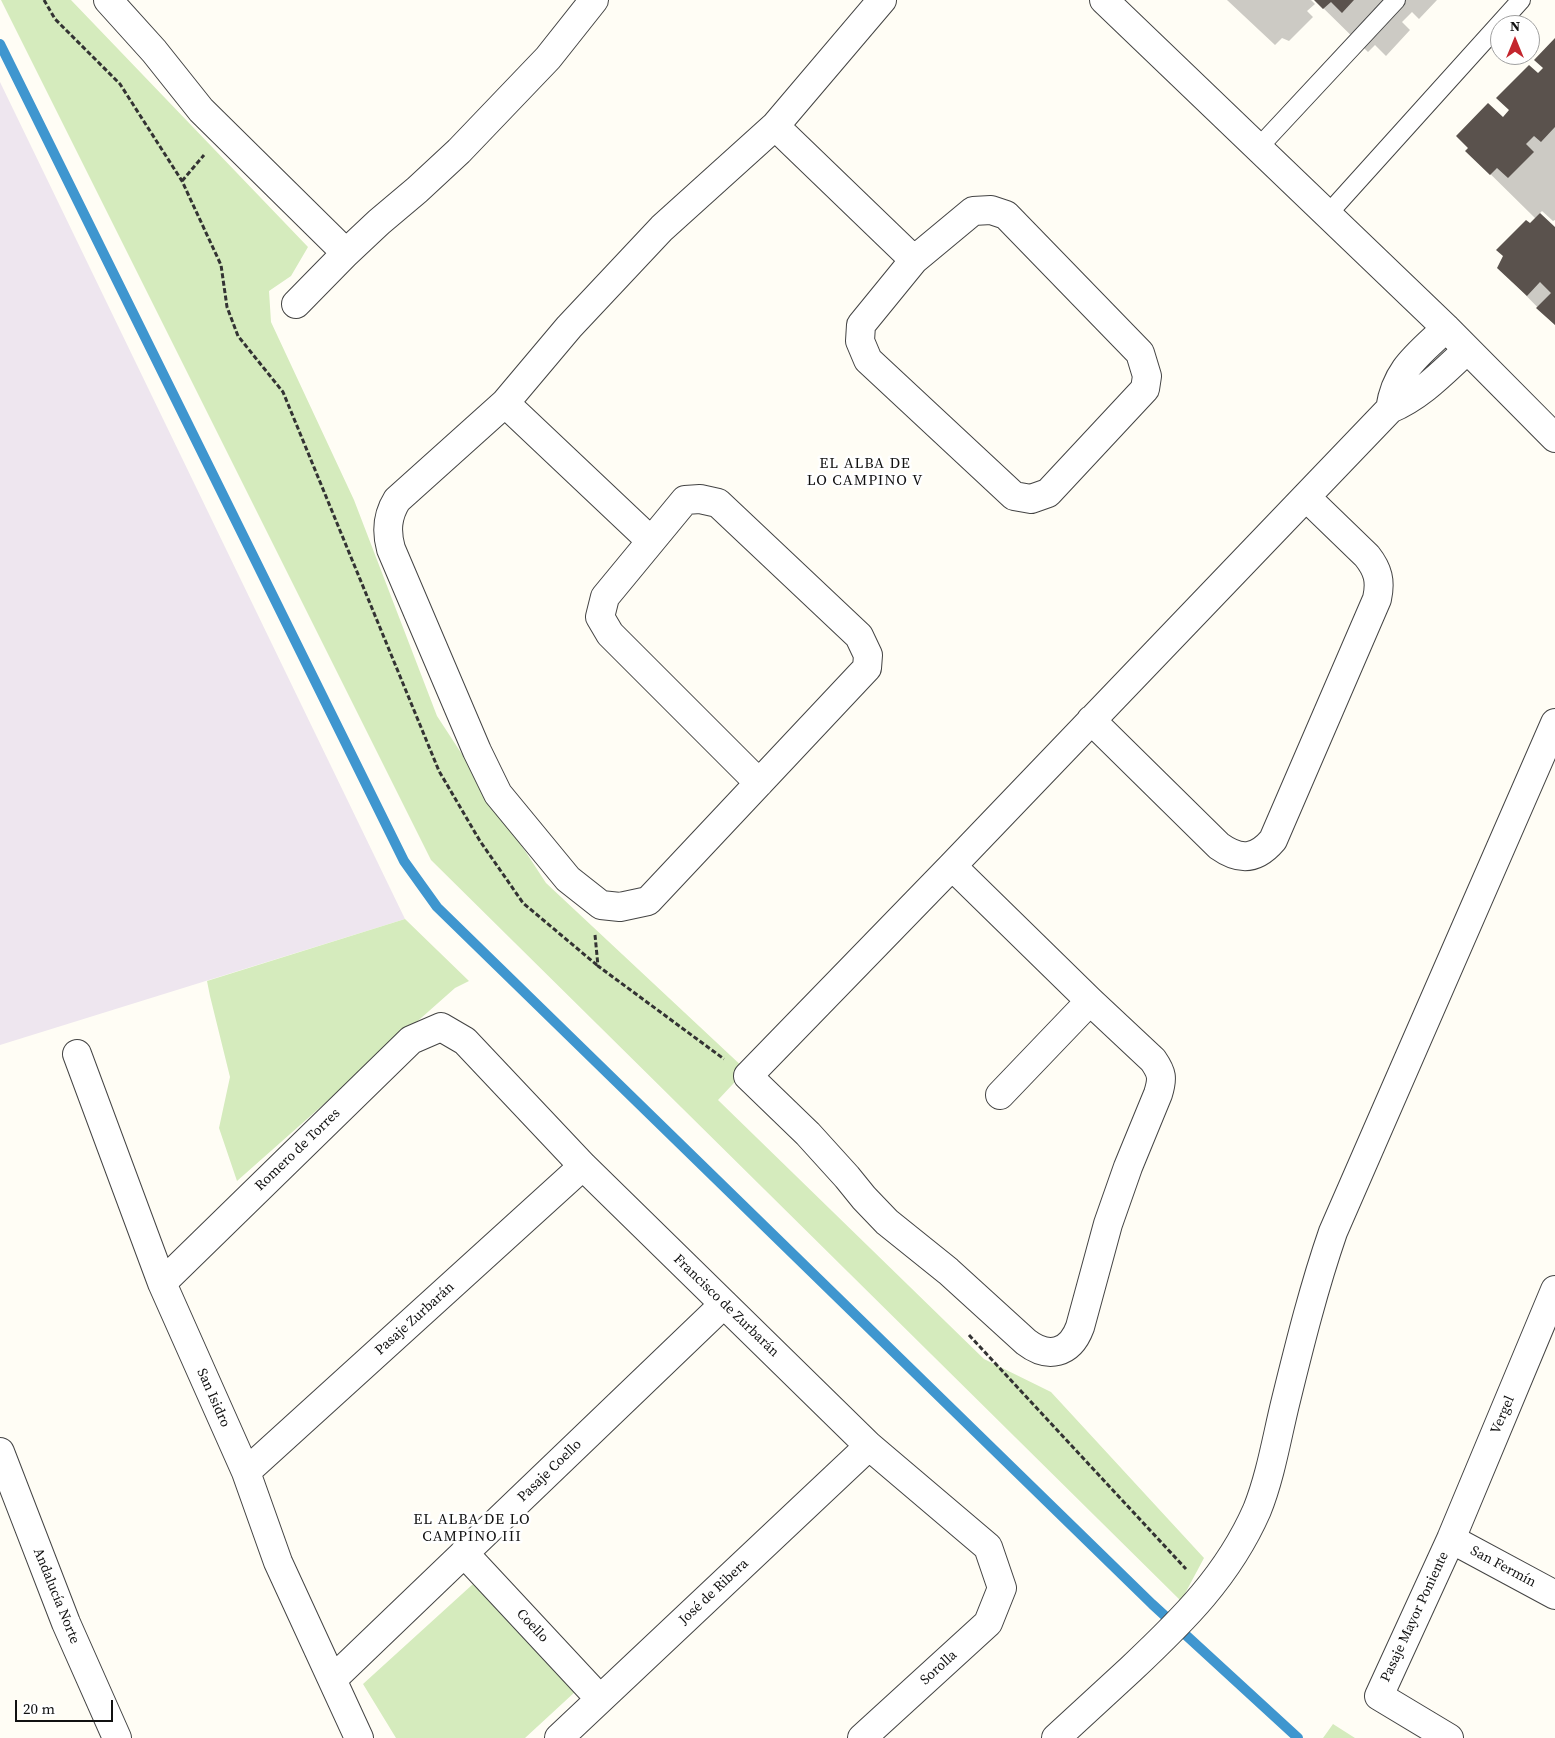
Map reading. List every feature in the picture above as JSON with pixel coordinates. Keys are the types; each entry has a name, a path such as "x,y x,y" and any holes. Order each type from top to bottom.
{"street":[{"path":"108,0 154,51 202,110 346,253"},
{"path":"296,304 379,222 459,151 548,58 594,0"},
{"path":"759,783 610,634 600,617 604,596 685,500 700,498 718,503 859,636 868,655 867,668 759,783 648,901 620,907 601,905 568,879 498,794 473,742 390,549 387,535 388,520 391,509 397,500 506,403 569,327 635,255 775,126 882,0"},
{"path":"1104,0 1446,328 1555,438"},
{"path":"775,126 914,260"},
{"path":"991,210 1006,215 1140,353 1147,376 1145,389 1048,493 1031,498 1014,496 868,360 860,342 861,325 914,260 973,212 991,210"},
{"path":"1390,409 1394,390 1401,375 1446,328"},
{"path":"952,866 1153,1060 1161,1072 1158,1094 1128,1167 1108,1224 1076,1338 1058,1352 1046,1353 1035,1349 948,1271 887,1222 808,1134 748,1076 1390,409 1416,396 1467,350"},
{"path":"506,403 651,541"},
{"path":"1091,720 1228,853 1238,856 1249,856 1259,853 1267,847 1273,840 1377,599 1379,588 1379,577 1367,556 1306,497"},
{"path":"1056,1738 1166,1636 1199,1601 1227,1566 1243,1538 1257,1509 1267,1480 1310,1306 1333,1232 1555,723"},
{"path":"1000,1095 1090,1001"},
{"name":"Francisco de Zurbarán","path":"441,1027 465,1041 583,1166 868,1446 988,1546 1002,1588"},
{"name":"Romero de Torres","path":"162,1283 411,1040 441,1027"},
{"name":"San Isidro","path":"78,1054 162,1283 246,1472 278,1562 333,1679 358,1738"},
{"name":"Pasaje Zurbarán","path":"246,1472 583,1166"},
{"name":"Vergel","path":"1451,1539 1555,1290"},
{"name":"Pasaje Coello","path":"333,1679 724,1304"},
{"name":"José de Ribera","path":"559,1738 868,1446"},
{"name":"Andalucía Norte","path":"2,1467 66,1623 117,1738"},
{"name":"San Fermín","path":"1451,1539 1555,1594"},
{"name":"Pasaje Mayor Poniente","path":"1449,1738 1379,1696 1451,1539"},
{"name":"Coello","path":"464,1553 600,1699"},
{"name":"Sorolla","path":"862,1738 988,1623 1002,1588"}],"lane":[{"path":"1258,148 1396,0"},
{"path":"1328,215 1521,0"}],"path":[{"path":"44,0 55,19 120,84 182,181 222,264 227,307 238,336 283,392 439,771 480,841 523,903 598,966 748,1076"},
{"path":"598,966 594,933 601,905"},
{"path":"990,1310 967,1333 1199,1601"}],"shaded area":[{"path":"0,82 405,919 0,1045"}],"green space":[{"path":"1,0 71,0 308,247 291,276 269,291 271,322 354,500 437,716 546,883 746,1070 718,1100 984,1359 1051,1392 1204,1558 1181,1601 431,860"},
{"path":"405,919 469,981 455,988 237,1181 219,1128 230,1077 207,981"},
{"path":"473,1584 576,1691 525,1738 396,1738 363,1684"},
{"path":"1333,1724 1355,1738 1323,1738"}],"building":[{"path":"1314,0 1354,0 1342,13 1331,2 1323,9"},
{"path":"1555,38 1555,127 1541,142 1534,136 1526,144 1534,152 1508,178 1497,168 1490,175 1465,151 1468,148 1456,136 1488,103 1503,117 1509,110 1496,98 1529,65 1538,73 1543,68 1540,65 1540,54"},
{"path":"1540,213 1555,227 1555,325 1536,308 1551,293 1540,282 1527,296 1497,268 1503,256 1496,250 1526,220 1530,223"}],"waterway":[{"path":"0,44 404,861 437,907 1152,1604 1298,1738"}],"district":[{"name":"EL ALBA DE LO CAMPINO V","path":"865,472"},
{"name":"EL ALBA DE LO CAMPINO III","path":"472,1528"}]}
